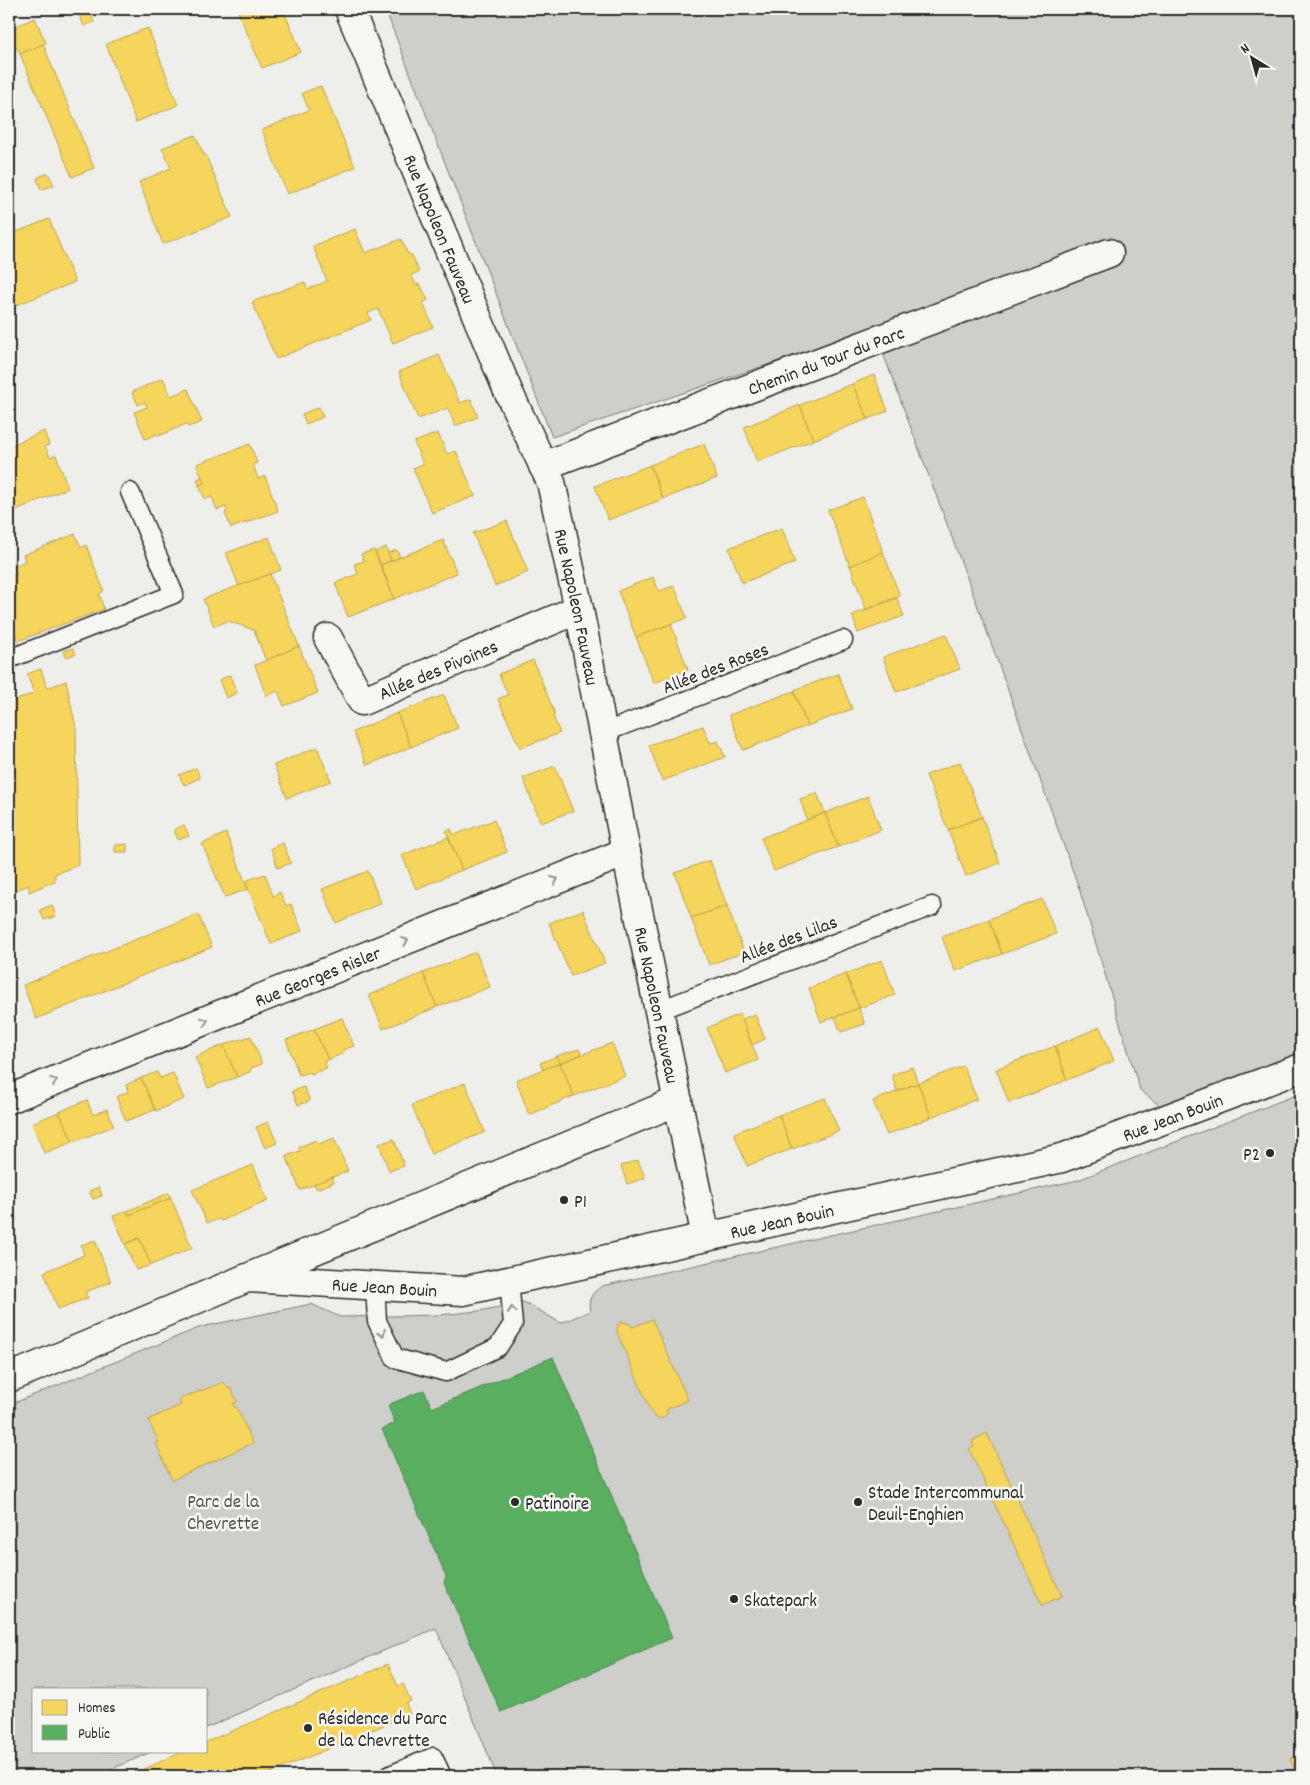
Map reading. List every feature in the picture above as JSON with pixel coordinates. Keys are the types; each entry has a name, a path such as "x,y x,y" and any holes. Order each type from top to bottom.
{"street":[{"name":"Rue Napoleon Fauveau","path":"349,9 500,373 550,482 578,609 706,1237"},
{"name":"Chemin du Tour du Parc","path":"543,466 1109,253"},
{"name":"Allée des Pivoines","path":"328,638 362,701 578,609"},
{"name":"Rue Georges Risler","path":"9,1099 626,852"},
{"name":"Rue Jean Bouin","path":"247,1278 463,1290 1062,1158 1301,1068"},
{"name":"Rue Jean Bouin","path":"9,1378 678,1100"}],"lane":[{"path":"9,659 174,594 130,492"},
{"name":"Allée des Roses","path":"603,733 843,640"},
{"name":"Allée des Lilas","path":"660,1010 932,906"},
{"path":"375,1285 377,1322 395,1358 446,1372 498,1347 513,1324 509,1280"},
{"path":"388,1776 433,1757 442,1776"}],"green space":[{"path":"385,9 1301,9 1301,1054 1165,1110 1140,1090 1079,888 985,626 874,329 552,437"},
{"name":"Stade Intercommunal Deuil-Enghien","path":"1301,1093 1301,1776 497,1776 436,1628 208,1727 208,1688 32,1688 32,1752 151,1752 96,1776 9,1776 9,1405 201,1327 311,1304 340,1317 440,1315 479,1311 524,1302 561,1323 590,1311 589,1303 591,1297 602,1286 1078,1180"}],"building: Homes":[{"path":"76,9 88,9 94,22 84,26"},
{"path":"237,9 283,9 301,52 262,68"},
{"path":"35,18 46,43 20,54 18,48 9,52 9,29"},
{"path":"148,28 178,105 136,122 106,44"},
{"path":"43,44 94,168 72,177 20,54"},
{"path":"321,86 355,167 287,194 262,130 309,110 302,93"},
{"path":"195,135 232,217 163,244 139,182 171,168 162,148"},
{"path":"48,173 54,185 41,190 37,178"},
{"path":"49,219 75,282 9,308 9,235"},
{"path":"355,229 365,253 401,239 408,254 412,255 419,272 411,275 416,285 420,284 428,300 423,303 433,327 393,343 378,309 368,313 371,320 276,359 252,302 304,282 308,289 327,281 313,246"},
{"path":"439,355 460,403 471,399 478,417 455,426 448,408 418,419 399,372"},
{"path":"874,375 888,411 868,419 852,384"},
{"path":"163,378 171,396 188,389 202,422 188,427 186,424 159,436 158,434 145,439 134,412 147,407 145,402 138,405 132,392"},
{"path":"852,384 868,419 813,440 800,405"},
{"path":"800,405 813,440 757,462 744,427"},
{"path":"319,407 323,417 306,424 302,414"},
{"path":"44,431 49,445 45,446 50,457 56,455 68,488 9,513 9,446"},
{"path":"438,433 447,454 456,451 475,496 432,513 413,468 423,464 414,442"},
{"path":"250,444 257,463 253,464 258,479 265,476 278,511 231,528 225,513 227,511 226,507 217,510 212,497 205,499 199,485 204,483 197,464"},
{"path":"704,444 717,478 663,499 650,465"},
{"path":"650,465 663,499 608,520 595,486"},
{"path":"202,477 204,483 199,485 197,479"},
{"path":"863,497 883,552 850,566 828,510"},
{"path":"507,521 528,572 495,586 473,533"},
{"path":"782,528 795,563 742,583 729,548"},
{"path":"75,534 81,548 86,545 104,591 99,594 104,609 18,641 9,617 9,577 17,574 14,566 25,561 23,555"},
{"path":"269,537 281,570 239,586 226,553"},
{"path":"443,540 457,573 394,599 381,565"},
{"path":"386,547 391,561 381,565 375,552"},
{"path":"374,550 394,599 348,617 335,583 358,574 354,564 364,561 361,554"},
{"path":"397,550 400,557 391,561 388,553"},
{"path":"883,552 900,596 866,609 850,566"},
{"path":"270,574 299,646 266,661 254,630 228,621 214,626 203,599"},
{"path":"653,577 659,591 674,586 687,618 636,637 618,591"},
{"path":"897,598 904,616 858,633 852,615"},
{"path":"671,624 688,670 654,683 636,637"},
{"path":"946,634 960,669 896,692 883,657"},
{"path":"299,646 318,693 284,706 278,691 266,696 255,665"},
{"path":"73,648 76,654 66,657 64,651"},
{"path":"533,660 555,714 553,716 560,733 520,748 498,699 508,695 499,674"},
{"path":"41,669 47,688 66,681 76,728 78,865 55,874 55,881 29,892 29,885 9,893 9,703 34,693 27,674"},
{"path":"838,674 852,709 807,726 794,690"},
{"path":"230,675 237,693 226,698 219,680"},
{"path":"794,691 807,726 743,750 729,715"},
{"path":"444,695 458,728 411,747 397,713"},
{"path":"397,713 411,747 367,765 353,732"},
{"path":"703,726 710,743 718,741 725,757 662,781 649,745"},
{"path":"317,747 331,781 287,798 274,765"},
{"path":"960,762 982,817 948,830 926,775"},
{"path":"555,766 573,811 541,823 523,778"},
{"path":"196,768 200,778 184,785 179,775"},
{"path":"817,793 825,813 807,820 800,799"},
{"path":"868,796 881,830 838,847 825,813"},
{"path":"825,813 838,847 774,871 761,838"},
{"path":"982,817 1000,863 966,876 948,830"},
{"path":"494,820 507,852 462,870 446,831 451,829 454,835"},
{"path":"184,825 189,836 178,840 174,830"},
{"path":"226,833 248,889 225,897 202,844"},
{"path":"448,837 462,870 416,889 402,855"},
{"path":"283,843 291,863 278,868 271,848"},
{"path":"127,844 127,852 115,852 115,845"},
{"path":"710,860 727,906 691,918 675,873"},
{"path":"368,871 381,903 336,923 322,889"},
{"path":"265,874 273,896 280,892 286,906 291,904 302,931 271,944 245,881"},
{"path":"1042,899 1056,934 1002,954 989,919"},
{"path":"52,905 56,916 44,920 40,910"},
{"path":"727,906 744,952 709,965 691,918"},
{"path":"583,910 605,963 571,976 549,923"},
{"path":"198,914 212,947 36,1019 23,985"},
{"path":"989,919 1002,954 955,971 942,937"},
{"path":"476,952 490,987 437,1007 423,973"},
{"path":"882,960 895,995 859,1008 846,974"},
{"path":"423,973 437,1007 383,1029 369,995"},
{"path":"846,974 859,1008 821,1022 809,988"},
{"path":"859,1008 865,1024 841,1032 835,1017"},
{"path":"740,1014 758,1060 725,1073 707,1028"},
{"path":"755,1014 765,1039 752,1045 742,1019"},
{"path":"342,1018 354,1046 343,1050 344,1053 328,1060 314,1029"},
{"path":"1100,1027 1114,1061 1067,1080 1055,1046"},
{"path":"314,1029 328,1060 324,1061 327,1068 311,1074 310,1072 299,1075 286,1040"},
{"path":"251,1036 262,1064 251,1068 250,1072 237,1077 223,1045"},
{"path":"612,1043 625,1076 574,1096 560,1063"},
{"path":"223,1045 237,1077 208,1088 195,1057"},
{"path":"1055,1046 1067,1080 1009,1103 996,1069"},
{"path":"579,1049 582,1054 560,1063 557,1056"},
{"path":"557,1056 560,1063 543,1070 540,1063"},
{"path":"560,1063 574,1096 529,1115 516,1080"},
{"path":"963,1066 977,1099 931,1117 918,1083"},
{"path":"912,1067 918,1083 897,1091 892,1075"},
{"path":"157,1072 160,1078 173,1073 184,1099 156,1111 141,1078"},
{"path":"141,1078 155,1110 126,1121 116,1097 128,1092 126,1085"},
{"path":"465,1083 485,1132 431,1154 412,1105"},
{"path":"918,1083 931,1117 887,1135 873,1101"},
{"path":"304,1087 310,1101 298,1105 292,1091"},
{"path":"825,1098 839,1131 792,1149 779,1115"},
{"path":"87,1100 93,1115 107,1109 114,1126 73,1142 59,1112"},
{"path":"59,1112 73,1142 44,1153 32,1123"},
{"path":"779,1115 792,1149 747,1166 734,1133"},
{"path":"268,1122 277,1143 265,1148 256,1127"},
{"path":"334,1138 348,1171 300,1190 286,1156 300,1151 299,1147 316,1140 319,1144"},
{"path":"394,1139 404,1166 389,1171 379,1144"},
{"path":"9,1153 14,1166 9,1168"},
{"path":"638,1160 645,1178 627,1184 621,1166"},
{"path":"253,1165 268,1201 221,1221 219,1219 207,1223 192,1190"},
{"path":"332,1177 334,1182 317,1189 314,1184"},
{"path":"99,1187 102,1196 93,1199 89,1191"},
{"path":"169,1193 171,1198 129,1215 127,1211"},
{"path":"171,1198 192,1248 151,1265 139,1238 125,1244 113,1216 127,1211 129,1215"},
{"path":"13,1212 17,1220 11,1223 9,1213"},
{"path":"139,1238 151,1265 136,1270 125,1244"},
{"path":"95,1240 111,1282 85,1292 88,1298 58,1309 44,1272 84,1255 81,1245"},
{"path":"652,1319 688,1400 667,1409 667,1414 661,1419 655,1417 651,1412 617,1332 618,1324 621,1322 628,1323 633,1327"},
{"path":"224,1382 228,1389 231,1388 237,1402 233,1404 234,1407 237,1408 253,1443 172,1480 156,1443 159,1442 148,1420 181,1405 179,1399"},
{"path":"987,1433 1062,1596 1042,1605 969,1449 974,1447 972,1441"},
{"name":"Résidence du Parc de la Chevrette","path":"388,1664 398,1686 403,1684 411,1701 406,1703 410,1714 264,1776 128,1776 183,1752 208,1752 208,1741"},
{"path":"1301,1754 1301,1776 1298,1776 1290,1759"}],"building: Public":[{"name":"Patinoire","path":"553,1357 672,1638 501,1712 444,1583 446,1576 382,1429 395,1423 388,1406 390,1404 424,1390 432,1408"}],"place":[{"name":"P2","path":"1270,1153"},
{"name":"P1","path":"564,1200"},
{"name":"Patinoire","path":"515,1502"},
{"name":"Stade Intercommunal Deuil-Enghien","path":"858,1502"},
{"name":"Skatepark","path":"734,1599"},
{"name":"Résidence du Parc de la Chevrette","path":"308,1728"}],"park label":[{"name":"Parc de la Chevrette","path":"223,1511"}]}
